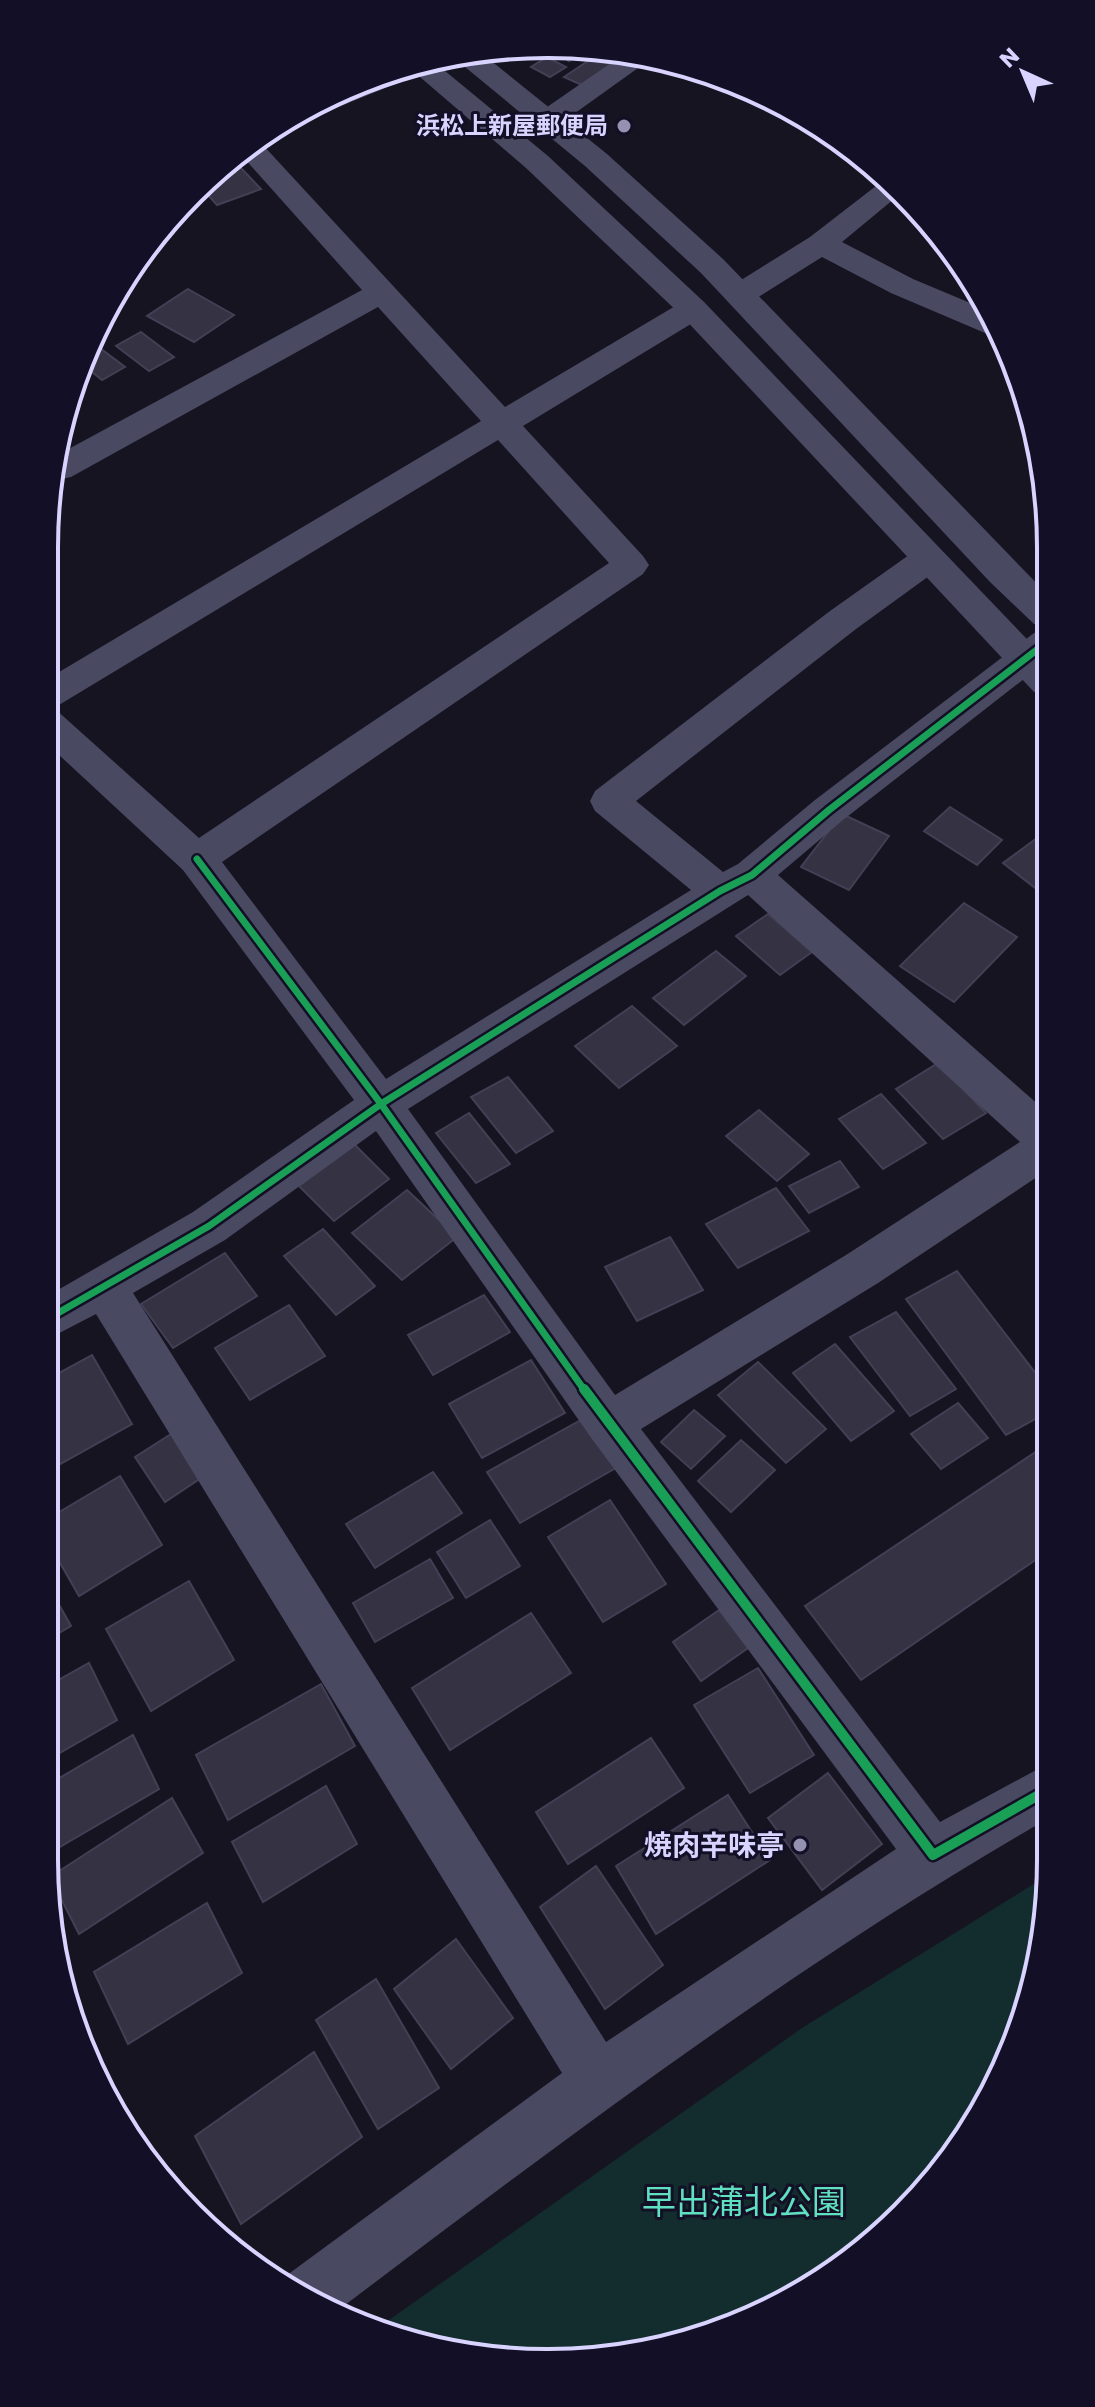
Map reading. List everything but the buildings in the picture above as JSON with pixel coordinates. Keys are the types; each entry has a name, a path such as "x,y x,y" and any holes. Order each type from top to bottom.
{"street":[{"path":"476,63 596,160 741,294 1037,605"},
{"path":"547,120 627,64"},
{"path":"430,73 537,162 693,309 928,559 1037,659"},
{"path":"197,859 631,565 256,154"},
{"path":"741,294 821,244 884,192"},
{"path":"821,244 902,286 980,319"},
{"path":"65,466 382,292"},
{"path":"58,690 693,309"},
{"path":"928,559 843,620 609,801 736,883 1037,1134"},
{"path":"58,1313 209,1226 381,1104 736,883 829,810 1037,662"},
{"path":"58,732 197,859 381,1104 609,1424 933,1855"},
{"path":"58,759 75,747"},
{"path":"609,1424 862,1269 1037,1152"},
{"path":"105,1288 598,2080"},
{"path":"316,2290 598,2080 933,1855 1037,1796"}],"green space":[{"name":"早出蒲北公園","path":"1036,1882 1028,1955 1011,2017 987,2076 955,2131 916,2182 870,2228 819,2267 735,2312 674,2332 611,2345 548,2349 484,2345 452,2340 386,2322 802,2028"}],"cycle path":[{"path":"58,1313 209,1226 381,1104 720,891 752,875 829,810 1037,650"},
{"path":"197,859 381,1104 609,1424 933,1855 1037,1796"}],"place":[{"name":"浜松上新屋郵便局","path":"624,126"},
{"name":"焼肉辛味亭","path":"800,1845"}]}
